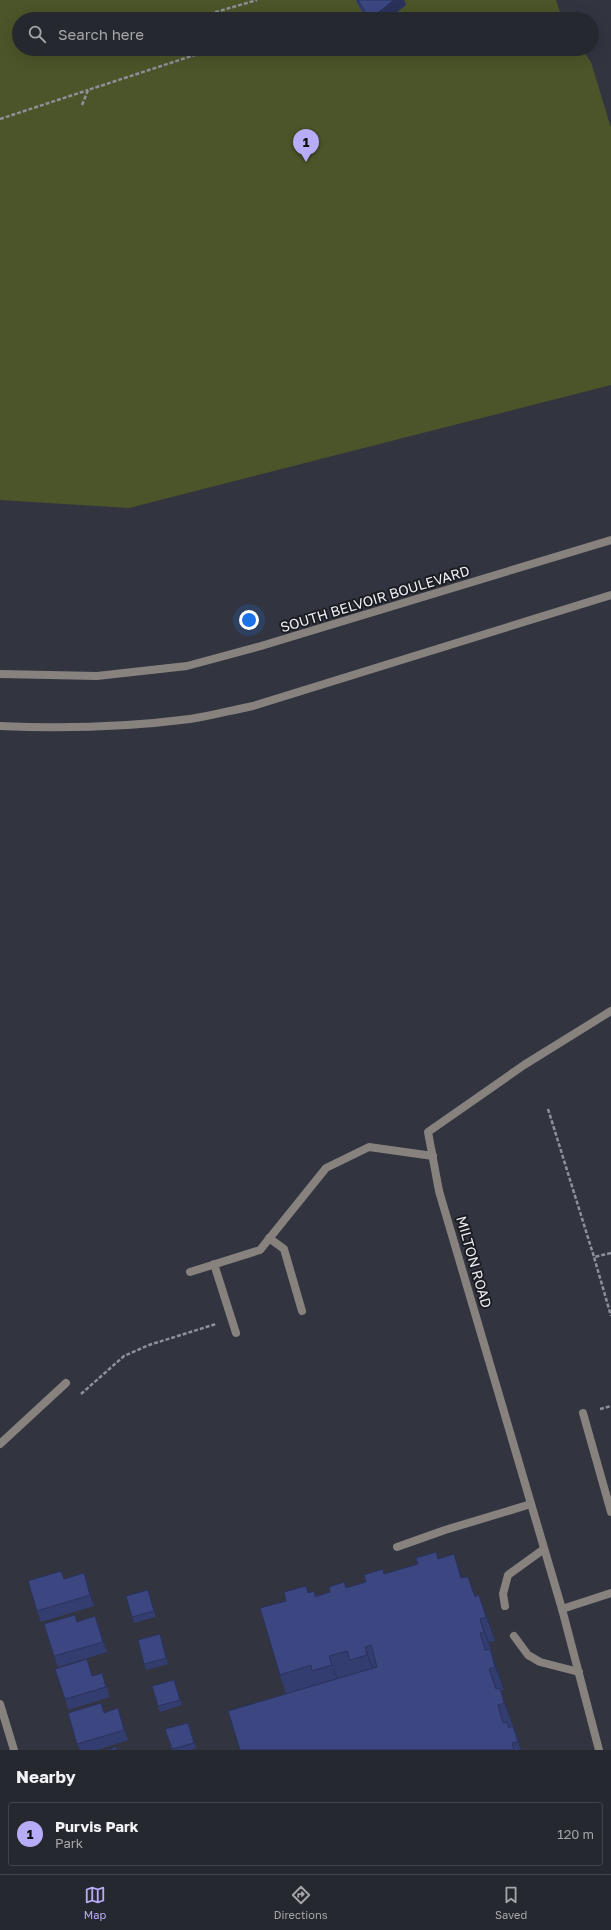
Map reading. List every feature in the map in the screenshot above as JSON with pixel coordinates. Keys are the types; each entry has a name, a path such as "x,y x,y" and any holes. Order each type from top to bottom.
{"street":[{"name":"SOUTH BELVOIR BOULEVARD","path":"0,674 97,676 187,666 261,646 611,540"},
{"path":"0,726 35,728 142,724 192,718 253,706 611,595"},
{"name":"MILTON ROAD","path":"599,1750 562,1609 439,1191 428,1132 524,1065 611,1011"},
{"path":"190,1272 260,1250 326,1168 369,1147 433,1156"},
{"path":"269,1238 284,1249 302,1310"},
{"path":"214,1264 236,1333"},
{"path":"0,1444 66,1383"},
{"path":"583,1413 611,1512"},
{"path":"397,1547 445,1530 531,1504"},
{"path":"505,1606 503,1594 508,1575 544,1548"},
{"path":"562,1609 611,1594"},
{"path":"514,1636 528,1655 540,1662 578,1672"},
{"path":"0,1704 14,1750"}],"path":[{"path":"214,12 257,0"},
{"path":"0,119 188,56"},
{"path":"82,105 88,90"},
{"path":"548,1109 611,1316"},
{"path":"594,1257 611,1253"},
{"path":"66,1383 75,1399 124,1356 149,1345 232,1319"}],"green space":[{"path":"0,0 556,0 560,12 12,12 12,56 587,56 591,62 611,128 611,385 129,508 0,500"}],"building":[{"path":"358,0 394,0 379,12 365,12"},
{"path":"436,1552 438,1559 454,1554 461,1578 468,1577 475,1597 479,1595 486,1617 480,1619 484,1632 480,1633 485,1650 490,1649 495,1667 489,1669 496,1689 500,1688 504,1703 498,1705 503,1723 507,1722 509,1728 513,1726 518,1742 512,1743 514,1750 240,1750 228,1711 377,1667 371,1645 365,1647 367,1655 350,1660 347,1651 329,1656 332,1665 312,1671 311,1665 280,1675 260,1608 286,1601 284,1592 306,1586 308,1593 314,1591 315,1597 330,1592 329,1587 344,1582 346,1588 366,1582 364,1575 383,1569 384,1574 418,1564 416,1558"},
{"path":"61,1571 64,1579 84,1573 90,1595 37,1611 28,1581"},
{"path":"148,1590 154,1611 132,1617 126,1596"},
{"path":"75,1615 77,1622 95,1616 103,1642 54,1656 44,1624"},
{"path":"160,1634 166,1658 144,1664 138,1640"},
{"path":"87,1659 92,1676 102,1673 106,1687 65,1699 55,1669"},
{"path":"174,1680 180,1700 158,1706 152,1686"},
{"path":"101,1703 104,1713 118,1708 124,1730 77,1744 68,1713"},
{"path":"188,1723 194,1743 172,1749 165,1729"},
{"path":"116,1747 117,1750 107,1750"}],"place":[{"name":"Purvis Park","path":"306,162"}]}
